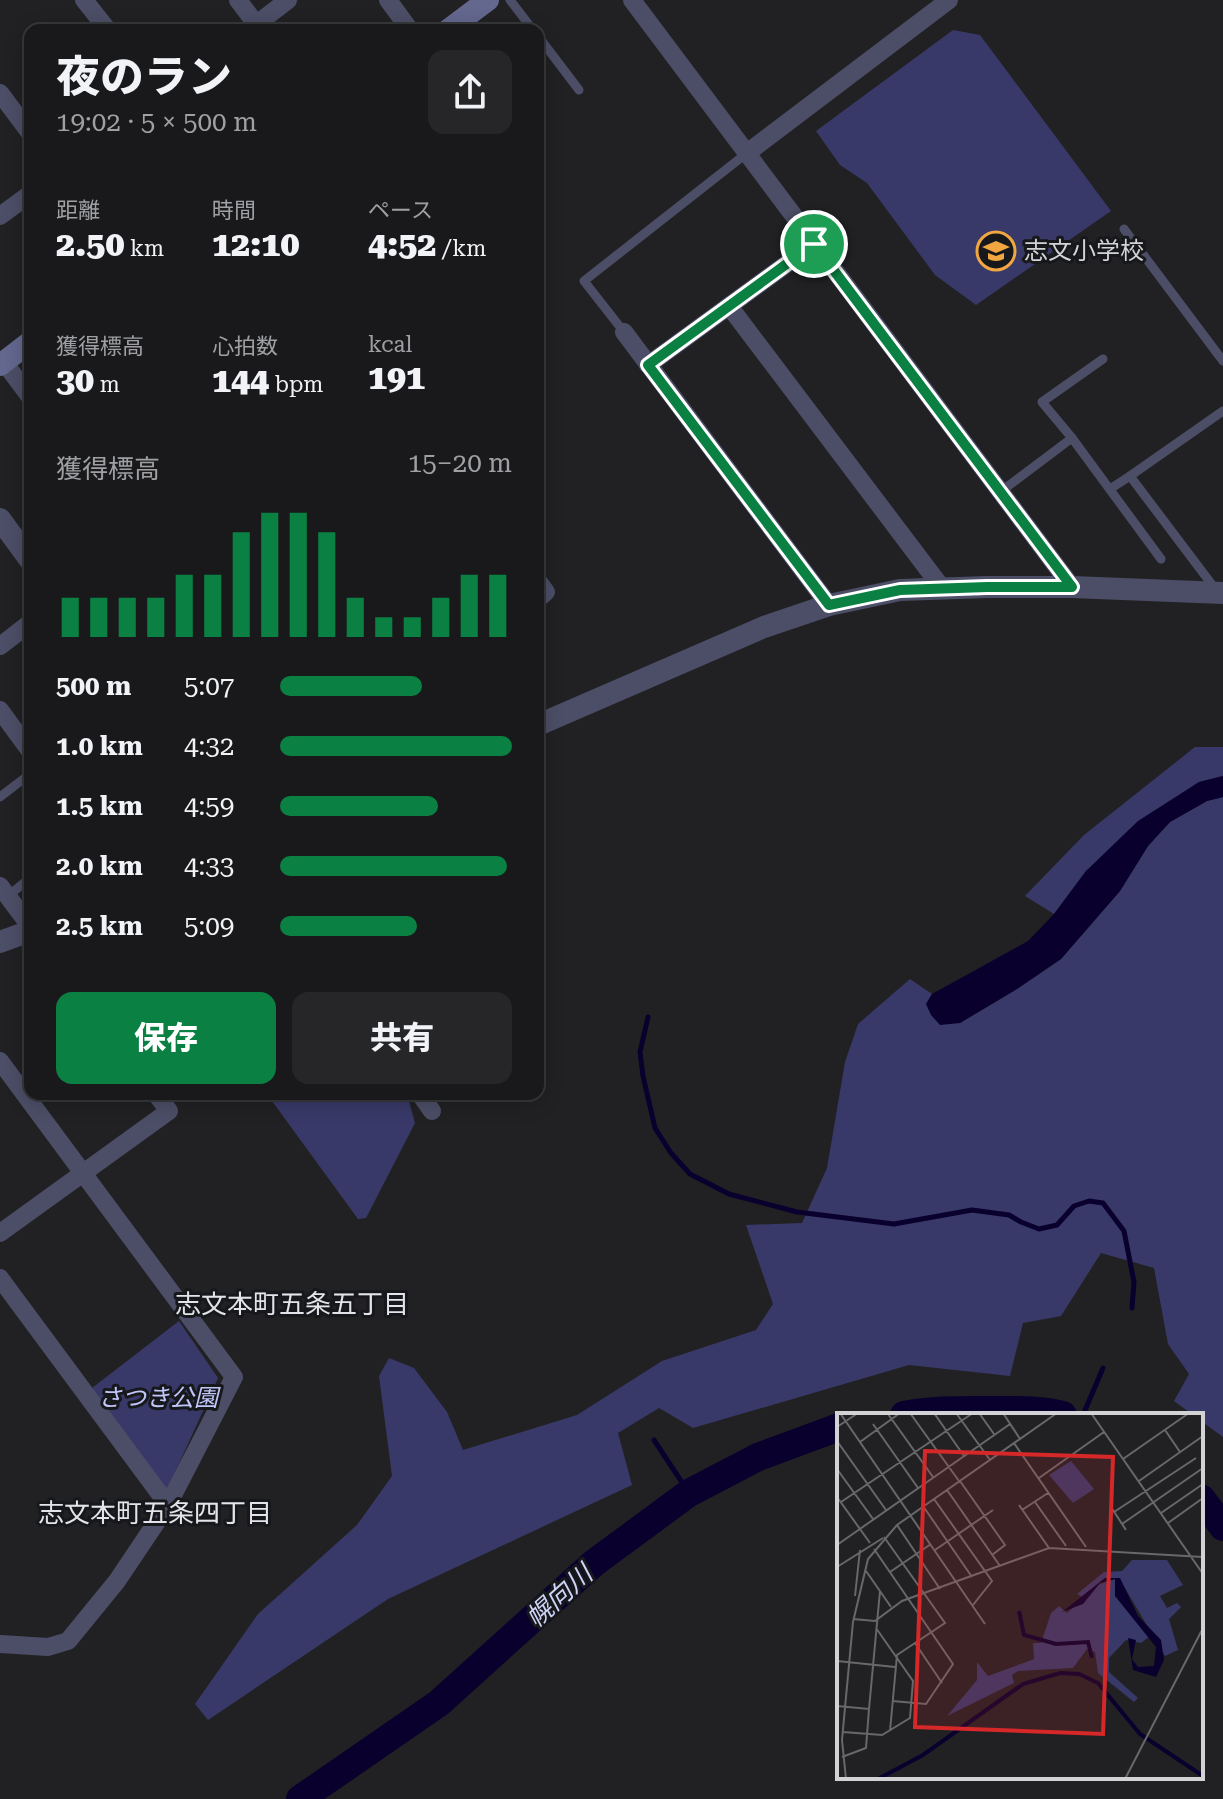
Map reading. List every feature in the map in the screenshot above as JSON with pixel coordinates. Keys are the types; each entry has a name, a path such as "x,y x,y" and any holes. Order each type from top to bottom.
{"main road":[{"path":"456,24 488,0"},
{"path":"2,364 24,347"}],"street":[{"path":"84,0 103,24"},
{"path":"238,0 250,24"},
{"path":"256,24 288,0"},
{"path":"388,0 406,24"},
{"path":"632,0 1072,587"},
{"path":"747,153 949,0"},
{"path":"0,93 24,125"},
{"path":"0,216 24,198"},
{"path":"648,365 814,244"},
{"path":"729,306 942,588"},
{"path":"624,332 829,605"},
{"path":"2,364 24,390"},
{"path":"0,519 24,552"},
{"path":"544,722 764,627 829,605 900,590 1072,587 1220,593"},
{"path":"0,646 24,628"},
{"path":"3,720 24,744"},
{"path":"4,891 24,920"},
{"path":"0,942 24,932"},
{"path":"0,1061 24,1093"},
{"path":"0,1644 48,1647 68,1641 117,1581 168,1505 234,1377 29,1100"},
{"path":"0,1233 169,1111 161,1100"},
{"path":"424,1100 432,1111"},
{"path":"0,1278 168,1505"}],"lane":[{"path":"510,0 528,24"},
{"path":"544,44 579,90"},
{"path":"624,332 584,281 747,153"},
{"path":"1124,229 1223,361"},
{"path":"1103,359 1042,402 1161,559"},
{"path":"1110,489 1223,411"},
{"path":"1000,492 1072,438"},
{"path":"1130,476 1220,593"},
{"path":"0,797 24,779"},
{"path":"4,891 24,881"}],"green space":[{"path":"953,30 980,35 1111,211 976,305 935,275 867,183 840,165 816,131"},
{"path":"1195,747 1223,747 1223,776 1199,782 1086,871 1054,914 1025,896 1084,835"},
{"path":"1223,797 1223,1437 1203,1422 1203,1413 1190,1413 1174,1401 1189,1374 1168,1344 1154,1268 1101,1253 1061,1316 1023,1323 1010,1376 909,1365 693,1428 659,1408 618,1433 632,1485 388,1599 208,1720 195,1704 258,1614 357,1525 392,1476 379,1376 389,1358 414,1368 447,1412 463,1450 577,1415 662,1361 756,1330 773,1304 746,1225 802,1223 827,1168 845,1062 858,1024 910,979 932,994 926,1004 960,1023 1017,989 1061,959 1120,891 1148,846 1170,822 1207,801"},
{"path":"409,1100 415,1123 366,1218 358,1219 272,1101"},
{"name":"さつき公園","path":"179,1321 218,1378 167,1490 92,1388"}],"shaded area":[{"path":"1223,776 1223,797 1207,801 1170,822 1148,846 1120,891 1061,959 960,1023 940,1025 931,1015 926,1004 932,994 1028,941 1054,914 1086,871 1138,821 1199,782"}],"waterway":[{"path":"648,1017 640,1052 655,1128 671,1153 690,1174 729,1194 797,1212 894,1224 972,1210 1009,1215 1039,1229 1057,1225 1074,1206 1089,1201 1103,1203 1124,1231 1134,1282 1132,1308"},
{"path":"1084,1413 1103,1368"},
{"name":"幌向川","path":"920,1413 971,1410 1052,1413"},
{"name":"幌向川","path":"300,1799 439,1703 594,1563 689,1493 758,1457 837,1428"},
{"path":"654,1440 689,1493"},
{"name":"幌向川","path":"1203,1501 1223,1527"}],"place":[{"name":"志文小学校","path":"996,251"}],"district":[{"name":"志文本町五条五丁目","path":"292,1304"},
{"name":"志文本町五条四丁目","path":"155,1513"}],"route":[{"path":"814,244 1072,587 900,590 829,605 648,365 814,244"}]}
